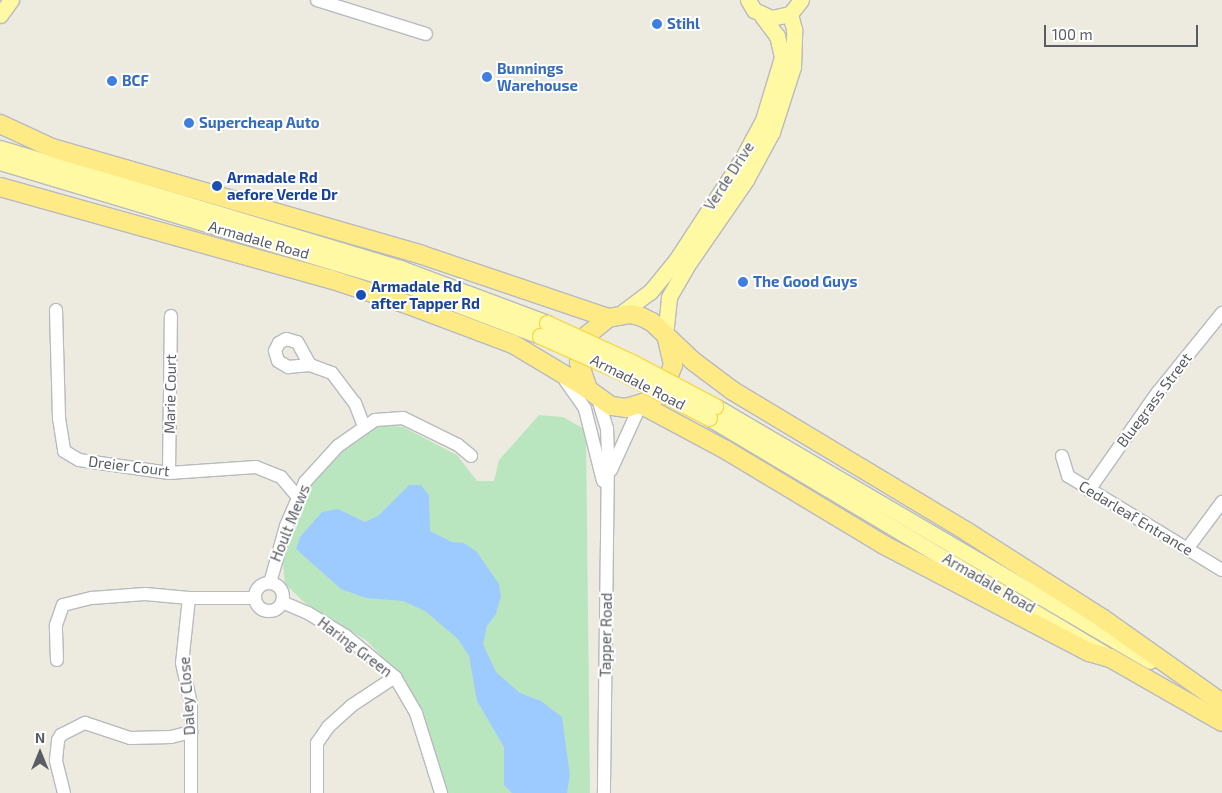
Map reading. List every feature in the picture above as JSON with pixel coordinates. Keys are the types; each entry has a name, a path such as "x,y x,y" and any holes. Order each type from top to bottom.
{"highway":[{"name":"Armadale Road","path":"0,124 52,148 422,255 613,316"},
{"name":"Armadale Road","path":"0,187 330,279 409,305 513,344 593,394"},
{"path":"1110,658 1089,652 884,545 726,450 641,405 611,406 593,394 579,363 580,349 586,336 613,316 642,317 733,391 1102,618 1199,689"},
{"path":"641,405 662,391 670,379 673,366 666,337"},
{"name":"Armadale Road","path":"1110,658 1222,722"},
{"name":"Armadale Road","path":"1199,689 1222,703"}],"main road":[{"path":"0,15 11,0"},
{"name":"Verde Drive","path":"613,316 650,292 676,260 742,159 763,120 782,57 777,36 748,0"},
{"path":"762,16 781,18 790,14 801,0"},
{"name":"Verde Drive","path":"666,337 670,297 686,267 746,180 772,132 793,67 794,29 790,14"},
{"name":"Armadale Road","path":"0,148 400,268 543,330 623,373 712,412 1199,689"},
{"name":"Armadale Road","path":"0,162 396,281 543,330"},
{"name":"Armadale Road","path":"712,412 1054,621 1110,658"}],"street":[{"path":"317,0 426,34"},
{"name":"Dreier Court","path":"56,310 59,418 64,451 79,460 169,473 256,467 281,477 298,497"},
{"name":"Bluegrass Street","path":"1090,490 1158,392 1222,313"},
{"name":"Marie Court","path":"169,473 171,316"},
{"path":"310,365 332,373 355,403 364,428"},
{"path":"559,373 585,409 607,496"},
{"name":"Tapper Road","path":"593,394 607,428 604,793"},
{"name":"Tapper Road","path":"608,477 641,405"},
{"name":"Hoult Mews","path":"270,584 283,535 305,482 338,446 374,420 403,418 458,445 471,456"},
{"name":"Cedarleaf Entrance","path":"1062,456 1068,476 1222,570"},
{"path":"1187,549 1222,502"},
{"path":"270,584 278,587 282,602 275,610 268,612 259,608 254,598 256,590 270,584"},
{"path":"58,660 56,625 63,605 92,598 144,594 189,598 254,598"},
{"name":"Daley Close","path":"189,598 182,663 191,704 191,793"},
{"name":"Haring Green","path":"282,602 308,612 346,636 395,677 416,713 441,793"},
{"path":"316,793 317,743 328,727 351,706 395,677"},
{"path":"64,793 56,760 58,740 61,735 85,722 130,738 171,737 191,732"}],"green space":[{"path":"539,415 563,417 586,430 590,793 445,793 433,748 404,680 367,641 305,603 285,584 282,555 300,500 325,466 358,435 379,425 403,427 457,455 477,481 494,481 499,460"}],"water":[{"path":"409,485 421,485 429,495 430,531 452,542 464,543 477,552 499,584 501,596 496,614 487,626 483,644 496,672 520,693 541,701 562,717 570,775 567,793 512,793 504,785 504,747 477,701 469,656 458,639 425,611 403,601 366,598 341,589 296,549 300,537 322,512 338,509 365,522 378,516"}],"place":[{"name":"Stihl","path":"657,24"},
{"name":"Bunnings Warehouse","path":"487,77"},
{"name":"BCF","path":"112,81"},
{"name":"Supercheap Auto","path":"189,123"},
{"name":"Armadale Rd aefore Verde Dr","path":"217,186"},
{"name":"The Good Guys","path":"743,282"},
{"name":"Armadale Rd after Tapper Rd","path":"361,295"}]}
